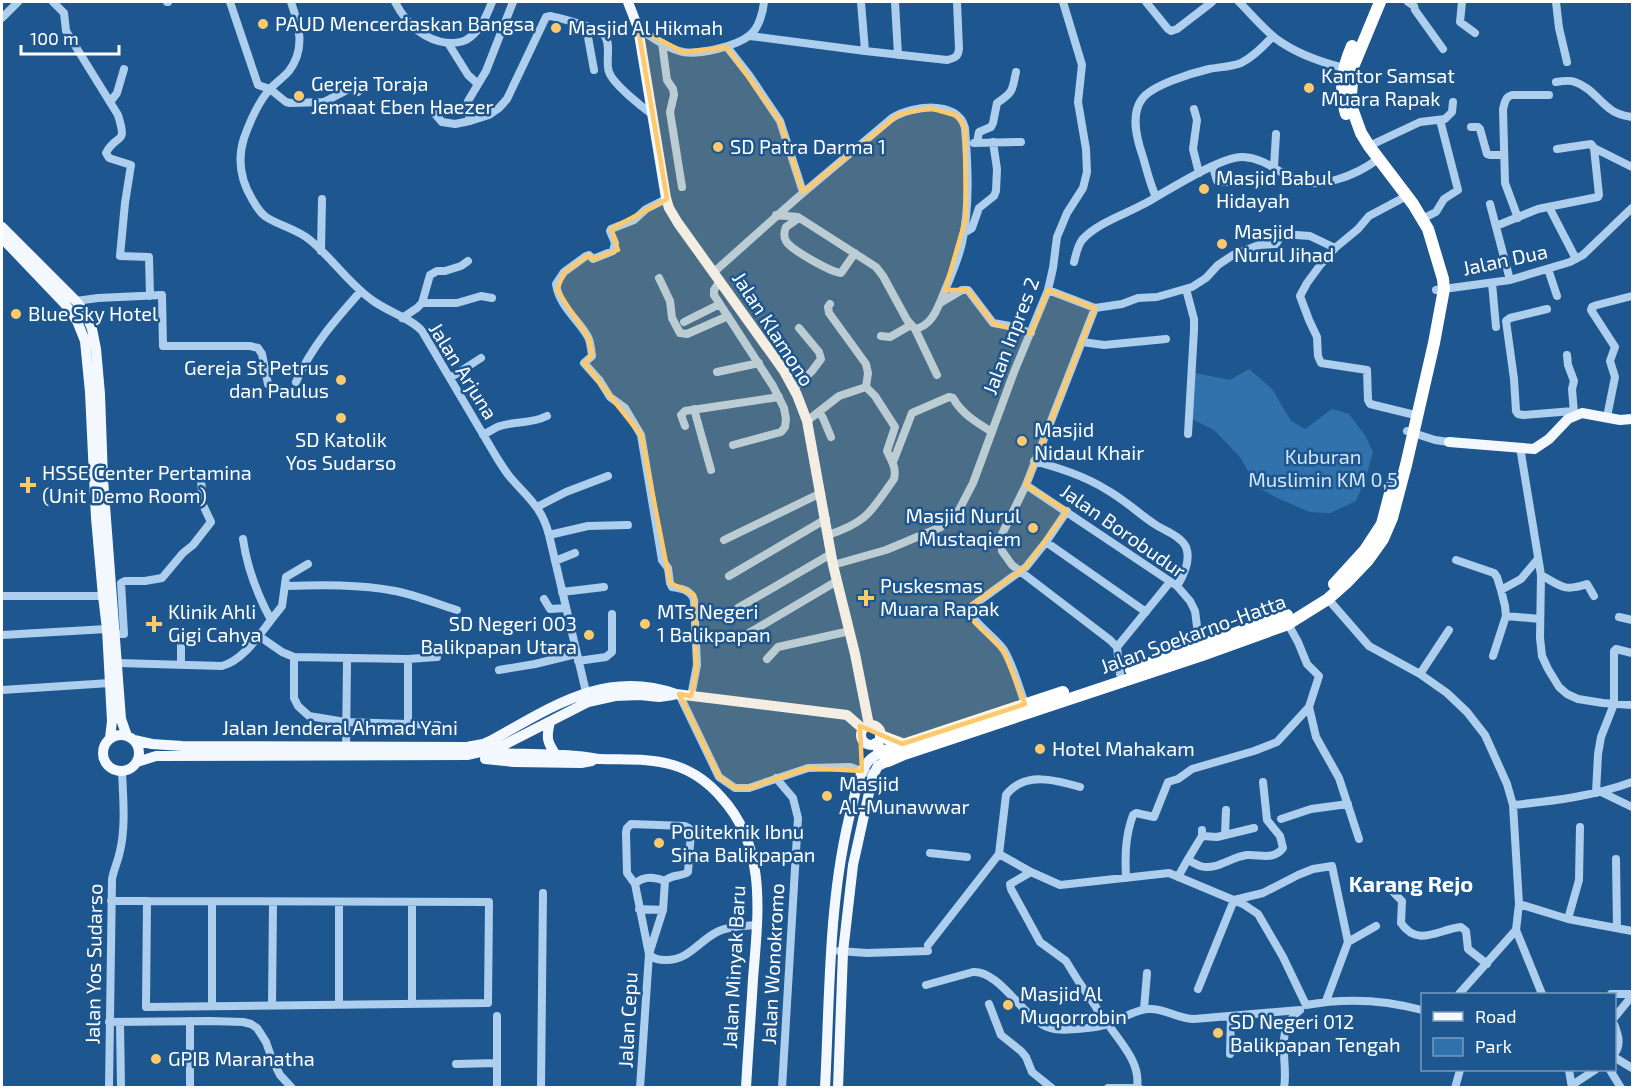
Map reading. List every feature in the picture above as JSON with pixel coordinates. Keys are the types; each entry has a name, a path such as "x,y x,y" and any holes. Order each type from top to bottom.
{"highway":[{"name":"Jalan Soekarno-Hatta","path":"882,748 904,754 1200,651 1287,616 1333,585 1361,555 1382,524 1411,432 1411,414 1440,290 1424,237 1407,204 1356,138 1348,121 1342,97 1342,74 1371,2"},
{"name":"Jalan Soekarno-Hatta","path":"1376,161 1361,133 1350,95 1355,60 1380,2"},
{"name":"Jalan Soekarno-Hatta","path":"882,748 902,744 1120,674 1288,624 1328,599 1354,575 1368,560 1386,533 1392,518 1434,343 1440,290 1432,240 1422,219 1407,204"}],"main road":[{"name":"Jalan Klamono","path":"628,2 638,28 666,199 678,222 784,371 807,421 833,565 850,631 864,729 867,773"},
{"path":"2,228 76,301 87,316 92,329 96,349 95,393 96,518 103,596 111,632 118,663 122,719 131,738 139,748 137,762 130,769 122,771 110,767 103,758 104,746 110,738 112,721 111,632 103,479 95,393 85,341 77,321 65,304 2,238"},
{"path":"1449,442 1534,449 1549,439 1574,413 1620,420 1632,419"},
{"name":"Jalan Jenderal Ahmad Yani","path":"131,738 152,744 182,747 346,746 370,751 469,750 586,692 626,686 847,715 864,729"},
{"name":"Jalan Jenderal Ahmad Yani","path":"483,752 498,748 588,702 615,696 659,697 678,694"},
{"path":"550,722 547,737 556,755"},
{"path":"878,728 882,748 864,743 864,729 878,728"},
{"path":"110,738 119,735 131,738"},
{"name":"Jalan Jenderal Ahmad Yani","path":"137,762 156,756 346,746"},
{"path":"825,1088 831,951 840,864 847,826 871,758 882,748"},
{"path":"469,750 481,758 514,762 581,763 598,760"},
{"name":"Jalan Minyak Baru","path":"469,750 580,756 598,760 643,760 673,765 706,780 728,804 751,849 757,880 746,1088"},
{"path":"838,1088 843,952 867,773"}],"street":[{"path":"2,18 18,2"},
{"path":"54,2 64,13 66,31 118,115 123,130 122,137 108,149 106,156 131,165 120,256 149,257 150,296"},
{"path":"230,2 257,84 270,89 290,103 322,102 353,87 358,92"},
{"name":"Jalan Arjuna","path":"291,2 298,28 299,53 289,71 270,89 255,112 244,140 240,164 242,178 260,212 269,219 309,238 374,302 420,328 510,478 537,507 547,527 586,692"},
{"path":"395,2 404,17 421,34 432,40 448,43 460,43 469,38 481,24 492,2"},
{"path":"470,121 467,103 490,62 513,2"},
{"path":"750,36 759,20 764,2"},
{"path":"861,2 865,51"},
{"path":"894,2 898,55"},
{"path":"638,28 662,43 686,52 727,47 750,36 947,60 958,55 957,2"},
{"name":"Jalan Inpres 2","path":"833,565 886,550 940,527 949,521 963,505 973,483 1048,290 1057,237 1067,213 1083,188 1087,167 1078,102 1082,65 1063,2"},
{"path":"1146,2 1167,29 1172,31 1212,2"},
{"path":"1239,2 1273,36 1323,63 1344,68"},
{"path":"1408,2 1414,6 1443,49"},
{"path":"1462,2 1460,22 1475,33"},
{"path":"1556,2 1567,62"},
{"path":"435,114 442,122 455,124 495,112 507,99 546,16 551,16 597,30 606,37 609,72 614,81 653,115"},
{"path":"586,26 594,70"},
{"path":"1156,197 1136,134 1137,114 1142,99 1184,75 1241,63 1273,36"},
{"path":"448,43 468,75 478,84"},
{"path":"662,43 667,80 674,95 670,112 682,187"},
{"path":"727,47 780,121 800,195 798,217 786,227 784,233 786,242 850,280"},
{"path":"110,102 117,93 124,69"},
{"path":"967,149 976,142 979,132 991,127 997,103 1012,91 1016,72"},
{"path":"1556,81 1574,81 1597,95 1611,110 1620,115 1632,117"},
{"path":"1518,218 1505,183 1503,109 1505,101 1508,96 1512,95 1549,95"},
{"path":"1369,146 1420,122 1440,120 1450,115 1453,102"},
{"path":"733,445 778,434 783,431 786,419 778,396 714,292 717,276 776,215 892,118 909,110 935,108 947,110 958,116 964,124 967,149 967,206 964,233 954,269 936,311 927,323 921,328 913,327 891,337 881,336"},
{"path":"1194,109 1197,120 1193,149 1199,173"},
{"path":"1422,219 1436,212 1444,199 1458,190 1440,120"},
{"path":"1471,127 1480,129 1487,154 1504,155"},
{"path":"1274,167 1275,134"},
{"path":"976,142 1021,142"},
{"path":"964,233 972,228 979,208 994,196 996,191 997,169 993,142"},
{"path":"1557,149 1590,144 1632,167"},
{"path":"1496,226 1538,209 1598,196 1594,148"},
{"path":"1074,262 1078,247 1085,238 1112,219 1229,159 1254,158 1295,180 1312,183 1343,178 1376,161"},
{"path":"1213,167 1217,181 1244,183"},
{"path":"321,251 322,199"},
{"path":"666,199 646,209 634,220 611,229 615,243 613,251 593,260 589,255 577,261 564,272 556,284 558,294 566,308 589,339 592,356 584,363 600,381 609,397 625,408 641,435 662,560 668,568 672,587 689,592 694,600 697,665 691,696"},
{"path":"1407,204 1369,216 1321,264 1300,296 1317,337 1319,361 1323,364 1367,370 1370,404 1411,414"},
{"path":"1490,204 1510,280"},
{"path":"1549,207 1576,259"},
{"name":"Jalan Dua","path":"1440,290 1510,280 1576,259 1632,208"},
{"path":"776,215 798,217 880,271 938,375"},
{"path":"1048,290 1095,308 1122,304 1138,298 1157,297 1192,287 1230,257 1259,245 1276,244 1282,234 1310,236 1335,248"},
{"path":"840,273 855,253"},
{"path":"402,318 422,303 430,275 437,271 461,266 468,261"},
{"path":"1548,269 1557,297"},
{"path":"659,278 670,301 672,318 680,333 687,334 728,316"},
{"path":"1492,283 1496,327"},
{"path":"1186,289 1194,319 1188,434"},
{"path":"940,303 962,290 968,290 993,323 1031,333"},
{"path":"296,382 320,340 362,291"},
{"path":"76,301 162,295 163,346 250,346 258,348 262,354 268,384"},
{"path":"422,303 457,303 481,296 492,298"},
{"path":"1607,417 1615,377 1610,361 1615,347 1591,310 1597,305 1632,296"},
{"path":"684,322 720,304"},
{"path":"830,304 829,313 848,332 866,364 868,373 866,387"},
{"path":"1095,308 1026,485 1003,531 1001,541 1003,554 1009,562 1106,636 1117,647 1120,674"},
{"path":"1547,309 1506,321 1518,414 1574,413 1574,381 1567,355"},
{"path":"794,389 812,371 821,357 799,328"},
{"path":"1082,342 1100,345 1166,339"},
{"path":"450,378 481,358"},
{"path":"717,372 759,363"},
{"path":"807,421 839,396 866,387"},
{"path":"828,535 859,522 871,512 894,479 893,462 887,451 895,427 872,392 866,387"},
{"path":"685,426 682,413 694,409 778,396"},
{"path":"893,462 912,412 949,398 953,398 959,408 992,432"},
{"path":"694,409 711,470"},
{"path":"819,412 824,418 831,437"},
{"path":"483,435 494,428 531,422 547,416"},
{"path":"1411,432 1449,442"},
{"path":"1520,447 1540,575 1542,656 1559,687 1567,694 1578,699 1632,705"},
{"path":"1034,461 1073,473 1106,489 1144,518 1180,540 1186,548 1185,572 1146,612 1117,647"},
{"path":"537,507 566,492 608,476"},
{"path":"2,635 111,632 124,634 121,584 125,581 145,582 162,578 211,522 203,505 201,479"},
{"name":"Jalan Borobudur","path":"1026,485 1174,584 1190,601 1195,611 1200,651"},
{"path":"724,540 821,493"},
{"path":"1025,704 1004,651 993,636 969,612 971,607 1031,562 1067,511"},
{"path":"729,576 826,519"},
{"path":"549,535 588,526 628,525"},
{"path":"243,539 248,565 271,620"},
{"path":"1046,542 1146,612"},
{"path":"555,561 575,553"},
{"path":"738,608 831,554"},
{"path":"1456,560 1497,576 1506,616 1493,656"},
{"path":"1501,590 1521,579 1537,560"},
{"path":"118,663 216,666 228,664 238,658 260,635 282,606 287,576 308,564"},
{"path":"1540,575 1561,587 1580,587 1587,584 1594,596"},
{"path":"749,633 837,581"},
{"path":"285,586 371,587 397,592 457,610"},
{"path":"562,592 604,587"},
{"path":"2,596 103,596"},
{"path":"544,599 550,609 566,608"},
{"path":"1328,599 1369,646 1420,675 1463,707 1479,726 1490,746 1507,784 1513,805 1519,904 1516,930 1542,993"},
{"path":"499,670 536,664 579,664 606,657 612,652 612,614"},
{"path":"1506,616 1540,619"},
{"path":"1619,617 1632,620"},
{"path":"1126,878 1125,852 1128,829 1133,815 1136,813 1154,817 1167,782 1178,779 1192,769 1274,744 1309,708 1319,676 1307,664 1288,624"},
{"path":"1420,675 1449,630"},
{"path":"767,660 778,647 850,631"},
{"path":"181,665 182,634"},
{"path":"260,635 282,652 294,657 408,659 437,657"},
{"path":"1599,792 1598,754 1601,737 1614,704 1614,651 1632,653"},
{"path":"294,660 294,698 302,711 314,718 345,723 438,724"},
{"path":"346,746 347,661"},
{"path":"408,662 408,724"},
{"path":"2,690 110,683"},
{"path":"678,694 719,777 735,788 749,788 808,768 850,767 867,773"},
{"path":"1309,708 1316,737 1339,778 1359,839"},
{"name":"Jalan Yos Sudarso","path":"109,1088 111,902 112,879 120,853 122,834 122,771"},
{"name":"Jalan Wonokromo","path":"776,778 793,798 798,818 782,1088"},
{"path":"831,951 867,953 928,948 999,854 1006,795 1013,788 1028,781 1042,779 1080,788"},
{"path":"1188,859 1194,864 1212,867 1247,855 1271,856 1279,852 1282,844 1279,834 1267,820 1263,782"},
{"path":"1513,805 1554,801 1599,792 1632,782"},
{"path":"1599,792 1632,807"},
{"path":"1281,819 1311,809 1348,804"},
{"path":"1226,810 1226,835"},
{"name":"Jalan Cepu","path":"640,1088 649,954 663,910 666,881 670,877 688,872 690,830 685,826 631,824 627,828 626,868 628,876 635,884 649,954"},
{"path":"1568,919 1579,880 1580,827"},
{"path":"1178,877 1202,833 1217,837 1254,828"},
{"path":"930,854 968,857"},
{"path":"999,854 1056,884 1064,885 1164,873 1244,904 1258,914 1283,957 1303,1007"},
{"path":"1616,859 1617,928"},
{"path":"1234,900 1263,893 1313,869 1332,866 1348,942 1326,1001"},
{"path":"1031,872 1010,884 1011,889 1040,942 1066,961 1136,1068 1138,1087 1108,1088"},
{"path":"635,884 640,880 656,877 666,881"},
{"path":"542,1088 543,893"},
{"path":"1394,893 1402,901 1401,923 1407,930 1413,934 1427,936 1463,928 1466,931 1468,949 1486,964"},
{"path":"1198,989 1234,900"},
{"path":"111,902 147,902 489,902 488,1002 146,1007 147,902"},
{"path":"212,902 212,1006"},
{"path":"272,1005 273,902"},
{"path":"339,902 339,1004"},
{"path":"412,902 412,1004"},
{"path":"1519,904 1568,919 1632,931"},
{"path":"639,909 663,910"},
{"path":"649,954 656,959 678,958 725,929 756,925"},
{"path":"1348,942 1376,926"},
{"path":"1460,993 1516,930"},
{"path":"926,985 977,971 995,981 1047,1027 1056,1029 1106,1025 1144,1009 1156,1009 1189,1019 1303,1007 1326,1001 1403,1005 1421,1010"},
{"path":"1144,1009 1147,973"},
{"path":"1616,994 1632,995"},
{"path":"1616,1015 1632,995"},
{"path":"988,1004 1001,1035 1021,1051 1032,1072 1052,1088"},
{"path":"1284,1088 1286,1076 1282,1043 1284,1034 1288,1022 1303,1007"},
{"path":"497,1016 497,1088"},
{"path":"1230,1054 1231,1016"},
{"path":"109,1022 190,1021 251,1024 257,1028 266,1042 280,1075 292,1088"},
{"path":"190,1021 190,1088"},
{"path":"120,1022 121,1088"},
{"path":"1616,1030 1619,1038 1616,1052"},
{"path":"1616,1056 1632,1068"},
{"path":"456,1064 497,1063"},
{"path":"1455,1088 1460,1071"},
{"path":"1569,1071 1572,1086 1594,1071"},
{"path":"1611,1071 1621,1088"}],"highlighted area":[{"path":"638,28 683,52 727,47 780,121 803,192 899,114 930,108 958,116 965,128 966,218 945,290 968,290 994,324 1031,333 1048,290 1095,308 1026,485 1067,511 1026,567 964,611 1004,651 1025,704 902,744 860,726 862,771 808,768 749,788 735,788 719,777 679,694 691,696 696,671 694,595 670,583 641,435 584,363 592,355 589,339 557,290 564,272 589,255 593,259 618,250 611,229 667,199"}],"green space":[{"name":"Kuburan Muslimin KM 0,5","path":"1249,369 1272,389 1291,421 1305,429 1332,409 1349,414 1366,437 1373,452 1356,501 1330,513 1310,512 1277,498 1257,487 1240,457 1214,430 1192,419 1195,373 1230,380"}],"place":[{"name":"PAUD Mencerdaskan Bangsa","path":"263,24"},
{"name":"Masjid Al Hikmah","path":"556,28"},
{"name":"Kantor Samsat Muara Rapak","path":"1309,88"},
{"name":"Gereja Toraja Jemaat Eben Haezer","path":"299,96"},
{"name":"SD Patra Darma 1","path":"718,147"},
{"name":"Masjid Babul Hidayah","path":"1204,189"},
{"name":"Masjid Nurul Jihad","path":"1222,244"},
{"name":"Blue Sky Hotel","path":"16,314"},
{"name":"Gereja St Petrus dan Paulus","path":"341,380"},
{"name":"SD Katolik Yos Sudarso","path":"341,418"},
{"name":"Masjid Nidaul Khair","path":"1022,441"},
{"name":"HSSE Center Pertamina (Unit Demo Room)","path":"28,485"},
{"name":"Masjid Nurul Mustaqiem","path":"1033,528"},
{"name":"Puskesmas Muara Rapak","path":"866,598"},
{"name":"Klinik Ahli Gigi Cahya","path":"154,624"},
{"name":"MTs Negeri 1 Balikpapan","path":"645,624"},
{"name":"SD Negeri 003 Balikpapan Utara","path":"589,635"},
{"name":"Hotel Mahakam","path":"1040,749"},
{"name":"Masjid Al-Munawwar","path":"827,796"},
{"name":"Politeknik Ibnu Sina Balikpapan","path":"659,843"},
{"name":"Masjid Al Muqorrobin","path":"1008,1005"},
{"name":"SD Negeri 012 Balikpapan Tengah","path":"1218,1033"},
{"name":"GPIB Maranatha","path":"156,1059"}],"district":[{"name":"Karang Rejo","path":"1411,884"}]}
